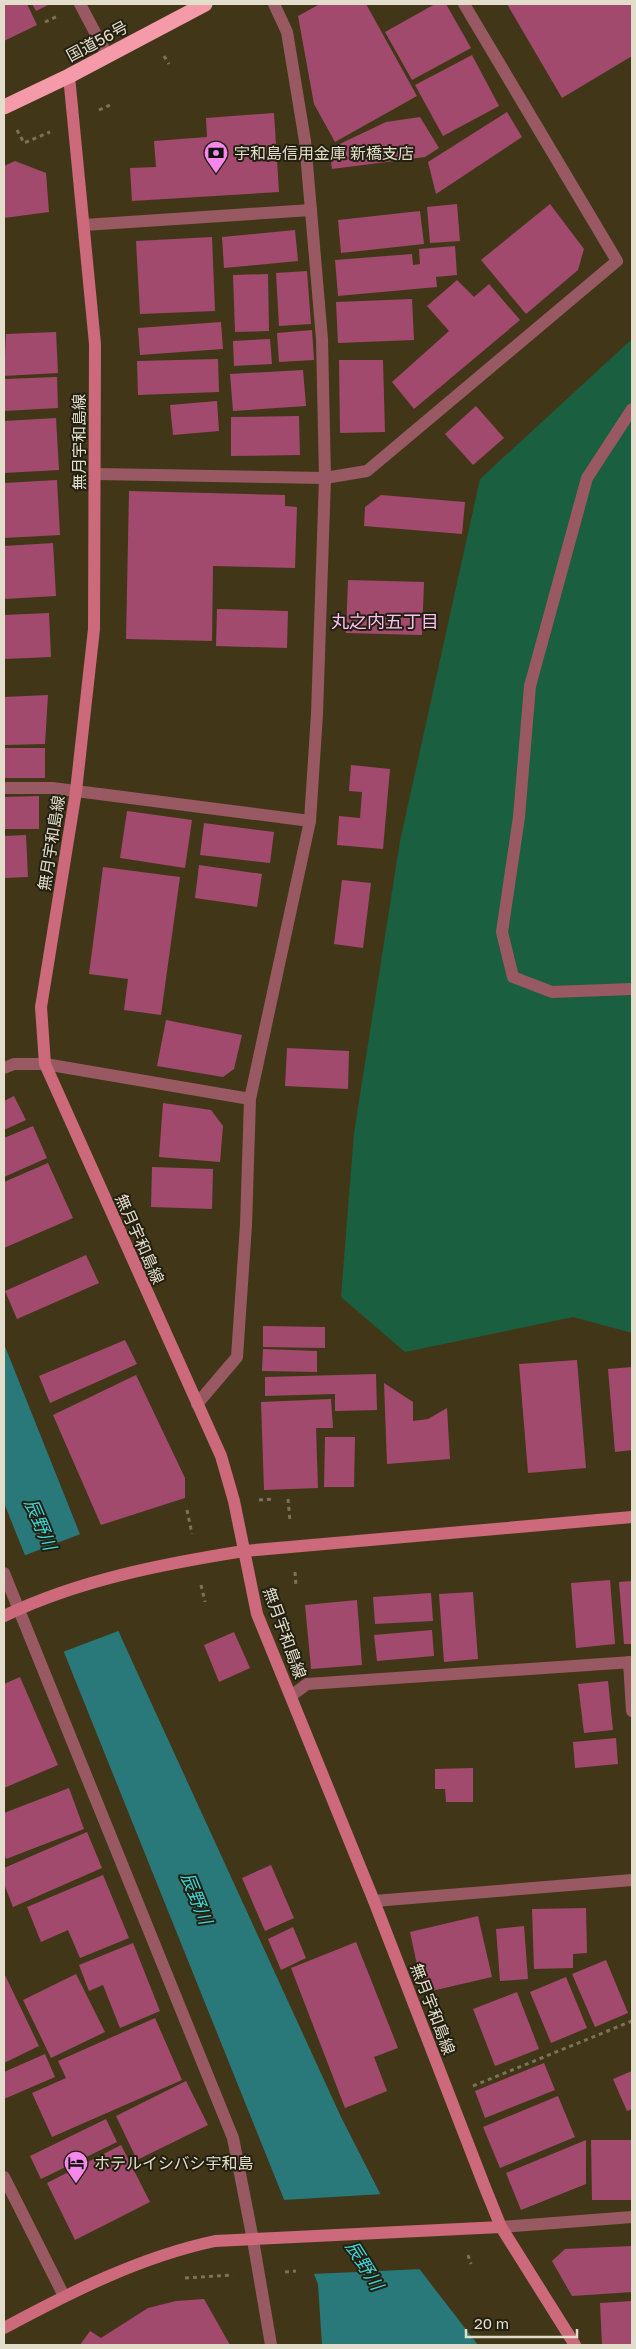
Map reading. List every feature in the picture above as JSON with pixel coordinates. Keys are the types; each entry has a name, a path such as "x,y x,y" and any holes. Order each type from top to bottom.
{"highway":[{"name":"国道56号","path":"4,107 69,76 205,4"}],"main road":[{"name":"無月宇和島線","path":"69,76 95,344 94,630 76,791 41,1006 45,1064 221,1456 234,1501 257,1614 374,1902 501,2227 575,2345"},
{"path":"4,1616 33,1603 100,1580 181,1561 244,1551 632,1517"},
{"path":"4,2328 64,2296 175,2250 215,2242 501,2227"}],"street":[{"path":"80,4 107,56"},
{"path":"197,1404 237,1357 246,1225 250,1099 310,821 318,714 325,478 322,339 305,141 288,32 274,4"},
{"path":"96,474 325,478 367,471 617,261 464,4"},
{"path":"84,225 311,210"},
{"path":"632,409 587,478 530,686 519,817 502,932 513,977 552,992 632,989"},
{"path":"4,788 52,788 310,821"},
{"path":"4,1068 14,1064 45,1064 250,1099"},
{"path":"4,1573 233,2138 271,2345"},
{"path":"291,1696 307,1684 630,1662 632,1711"},
{"path":"374,1902 408,1897 632,1880"},
{"path":"4,2177 64,2296"},
{"path":"501,2227 632,2217"}],"path":[{"path":"449,2095 632,2021"}],"green space":[{"path":"632,339 632,1333 573,1317 405,1352 341,1297 354,1133 400,841 480,479"}],"water":[{"name":"辰野川","path":"4,1344 121,1637 341,2117 417,2266 478,2345 322,2345 318,2284 4,1503"}],"pier":[{"path":"83,1533 121,1630 60,1653 23,1556"},
{"path":"383,2194 423,2269 312,2274 283,2200"}],"building":[{"path":"4,4 27,4 37,25 4,41"},
{"path":"32,4 50,4 36,11"},
{"path":"320,4 366,4 417,96 335,142 314,104 298,16"},
{"path":"435,4 446,4 471,48 412,80 385,32"},
{"path":"507,4 632,4 632,56 562,98"},
{"path":"472,55 499,106 443,136 415,85"},
{"path":"507,112 522,137 436,194 428,162"},
{"path":"274,113 279,192 132,201 130,168 156,167 154,141 207,137 206,118"},
{"path":"420,117 439,148 425,157 332,169 329,149 386,122"},
{"path":"15,161 46,173 49,212 4,218 4,166"},
{"path":"457,204 460,241 430,243 427,207"},
{"path":"550,204 584,249 578,270 526,314 481,260"},
{"path":"420,211 424,244 341,253 338,220"},
{"path":"295,230 298,261 224,268 222,237"},
{"path":"212,237 215,311 140,314 136,241"},
{"path":"455,246 457,275 436,277 437,287 338,296 335,260 412,254 413,265 420,264 419,249"},
{"path":"307,271 311,324 279,326 276,273"},
{"path":"268,274 269,331 235,332 233,275"},
{"path":"457,280 474,297 489,284 520,320 414,409 392,382 449,331 427,306"},
{"path":"412,299 414,340 338,343 336,302"},
{"path":"221,322 223,349 140,355 138,328"},
{"path":"312,330 314,360 279,362 277,333"},
{"path":"56,332 58,373 4,376 6,334"},
{"path":"270,339 272,364 234,366 233,341"},
{"path":"218,359 219,392 138,395 137,361"},
{"path":"339,360 383,360 385,432 340,433"},
{"path":"303,370 306,406 233,411 230,374"},
{"path":"57,377 58,408 4,411 4,379"},
{"path":"217,401 219,431 173,435 170,405"},
{"path":"476,406 504,438 473,465 445,434"},
{"path":"299,416 300,455 231,456 231,417"},
{"path":"56,418 59,470 4,473 4,421"},
{"path":"57,480 60,535 4,538 4,483"},
{"path":"129,491 285,495 285,506 297,507 295,568 213,566 212,641 126,639"},
{"path":"381,495 465,502 462,534 364,526 365,507"},
{"path":"53,543 56,596 4,599 4,546"},
{"path":"348,580 424,582 422,635 346,633"},
{"path":"217,609 288,611 287,648 216,646"},
{"path":"49,613 51,657 4,659 4,615"},
{"path":"48,695 45,744 4,745 4,697"},
{"path":"4,748 45,748 45,778 4,778"},
{"path":"351,765 390,769 383,849 337,845 339,816 360,818 362,792 349,791"},
{"path":"39,796 39,829 4,829 4,797"},
{"path":"127,811 192,820 185,868 120,858"},
{"path":"204,823 274,832 270,863 200,855"},
{"path":"26,835 28,877 4,878 4,836"},
{"path":"199,865 262,874 257,907 195,898"},
{"path":"103,867 180,877 161,1015 124,1010 128,979 89,974"},
{"path":"342,880 371,883 363,948 334,944"},
{"path":"166,1020 242,1035 234,1069 223,1077 157,1066"},
{"path":"287,1048 349,1051 348,1089 285,1086"},
{"path":"14,1096 26,1120 4,1130 4,1101"},
{"path":"163,1103 211,1110 223,1126 220,1162 159,1157"},
{"path":"33,1126 47,1158 4,1177 4,1138"},
{"path":"48,1163 73,1218 4,1248 4,1182"},
{"path":"152,1167 213,1169 212,1209 151,1207"},
{"path":"86,1255 99,1283 17,1319 5,1291"},
{"path":"263,1326 325,1327 325,1348 263,1347"},
{"path":"125,1340 137,1364 50,1403 39,1376"},
{"path":"263,1349 317,1351 317,1372 262,1371"},
{"path":"577,1360 586,1468 528,1473 519,1364"},
{"path":"632,1367 632,1450 615,1452 608,1369"},
{"path":"376,1374 377,1410 335,1411 335,1394 265,1396 265,1377"},
{"path":"136,1375 185,1478 185,1498 101,1525 53,1415"},
{"path":"384,1383 413,1402 413,1421 428,1419 447,1408 450,1459 387,1464"},
{"path":"331,1399 333,1428 316,1428 318,1488 264,1490 261,1402"},
{"path":"325,1437 355,1437 354,1487 324,1487"},
{"path":"610,1580 615,1644 576,1648 571,1583"},
{"path":"632,1581 632,1644 624,1644 619,1582"},
{"path":"473,1592 478,1659 444,1662 439,1594"},
{"path":"431,1593 433,1621 375,1624 373,1597"},
{"path":"357,1600 362,1665 311,1669 305,1605"},
{"path":"432,1630 434,1656 377,1661 374,1635"},
{"path":"234,1632 250,1668 219,1682 204,1645"},
{"path":"20,1677 58,1765 4,1788 4,1684"},
{"path":"608,1681 613,1730 584,1733 578,1684"},
{"path":"616,1738 618,1764 575,1768 573,1742"},
{"path":"473,1768 473,1802 446,1802 445,1789 435,1789 435,1769"},
{"path":"69,1788 84,1829 6,1859 4,1853 4,1813"},
{"path":"87,1832 102,1868 13,1907 4,1884 4,1868"},
{"path":"271,1865 294,1918 265,1931 242,1878"},
{"path":"103,1875 129,1938 80,1958 68,1930 41,1942 27,1907"},
{"path":"586,1908 587,1953 573,1954 573,1968 534,1969 532,1909"},
{"path":"478,1916 492,1977 423,1993 410,1932"},
{"path":"524,1926 528,1979 500,1981 496,1929"},
{"path":"293,1927 306,1958 281,1970 268,1939"},
{"path":"356,1942 398,2048 374,2057 387,2091 345,2108 291,1968"},
{"path":"133,1943 160,2011 120,2028 103,1985 89,1991 79,1965"},
{"path":"606,1960 628,2013 595,2027 572,1974"},
{"path":"4,1973 39,2046 4,2063"},
{"path":"76,1974 105,2032 51,2058 23,2000"},
{"path":"566,1977 587,2028 551,2043 530,1992"},
{"path":"517,1992 539,2049 495,2066 473,2009"},
{"path":"155,2018 182,2080 52,2137 32,2093 66,2078 58,2061"},
{"path":"45,2054 55,2077 4,2099 4,2072"},
{"path":"544,2063 555,2090 485,2118 475,2091"},
{"path":"632,2071 632,2109 627,2111 613,2079"},
{"path":"186,2081 208,2125 137,2160 116,2116"},
{"path":"558,2096 575,2137 500,2168 483,2127"},
{"path":"106,2119 117,2142 41,2179 30,2156"},
{"path":"586,2140 586,2184 521,2210 506,2173"},
{"path":"591,2140 632,2140 632,2200 592,2200"},
{"path":"121,2145 150,2202 75,2240 47,2183"},
{"path":"632,2246 632,2292 572,2296 552,2261 565,2249"},
{"path":"204,2299 230,2345 80,2345 90,2331 101,2338 148,2308 176,2301"},
{"path":"632,2301 632,2345 602,2345 600,2303"}],"place":[{"name":"宇和島信用金庫 新橋支店","path":"216,174"},
{"name":"ホテルイシバシ宇和島","path":"76,2184"}],"district":[{"name":"丸之内五丁目","path":"385,621"}]}
